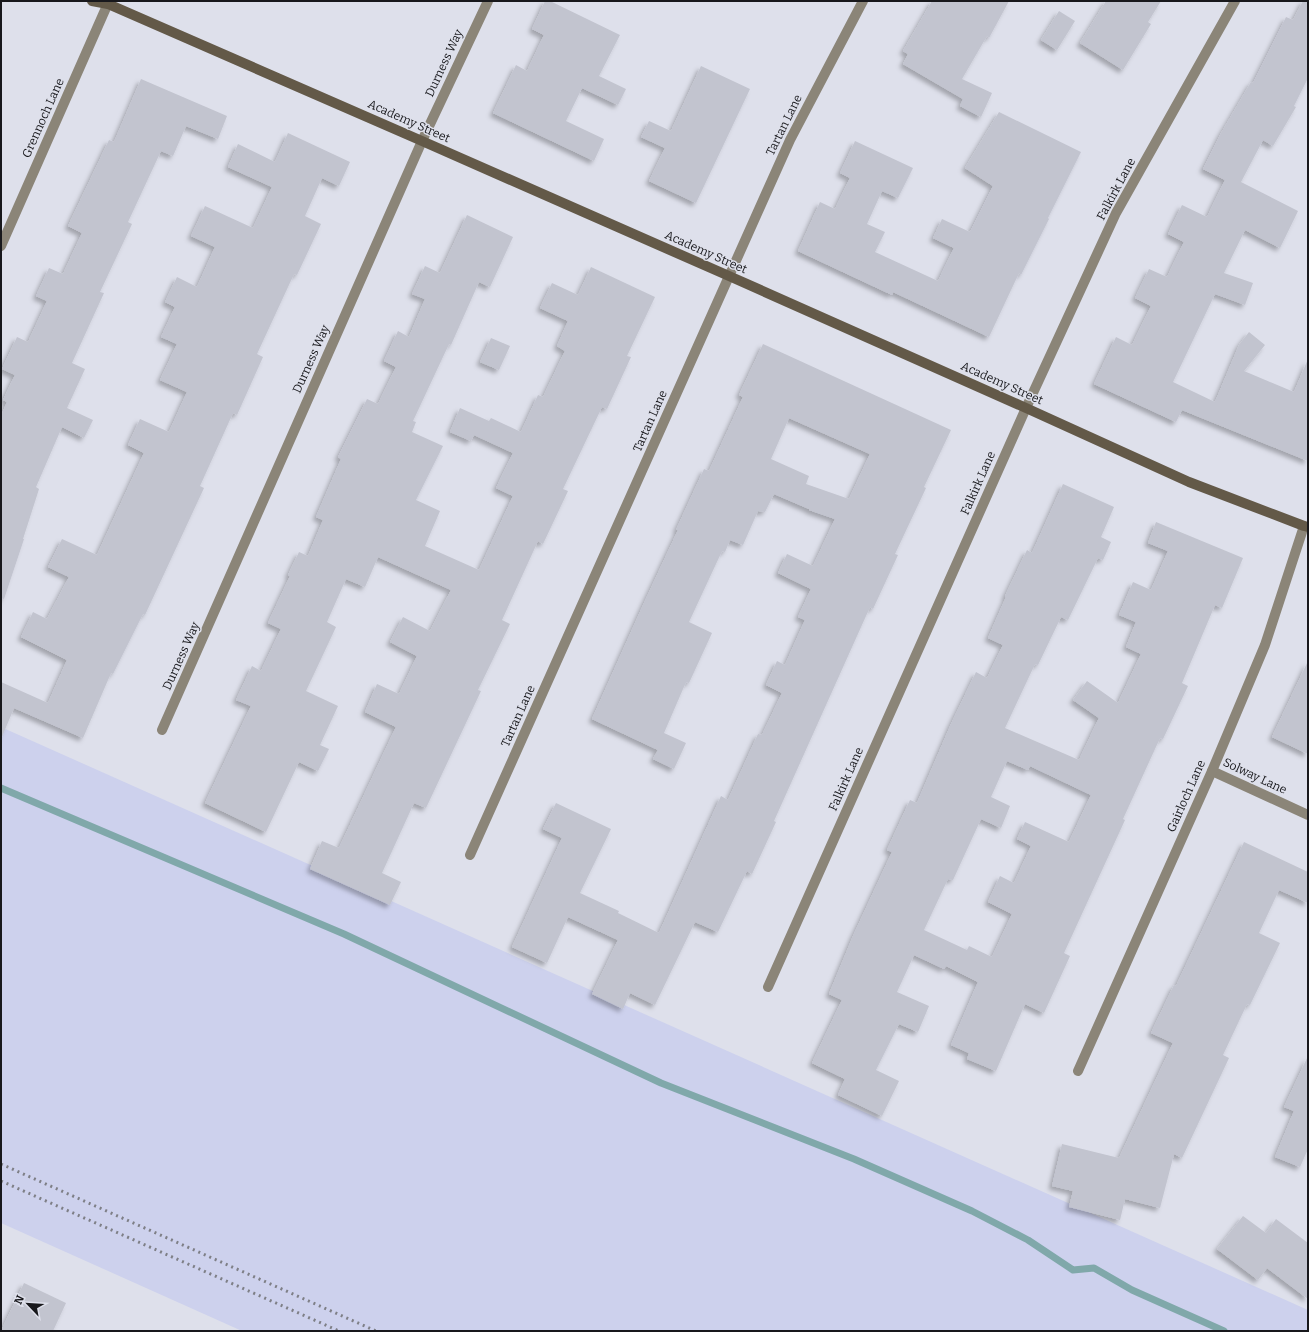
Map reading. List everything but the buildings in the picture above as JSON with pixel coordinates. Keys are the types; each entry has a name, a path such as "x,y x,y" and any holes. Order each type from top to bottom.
{"street":[{"name":"Academy Street","path":"92,1 108,3 422,140 1026,408 1189,482 1306,526"},
{"name":"Durness Way","path":"162,730 422,140 488,1"},
{"name":"Tartan Lane","path":"470,855 790,140 863,1"},
{"name":"Falkirk Lane","path":"768,986 1026,408 1116,213 1235,1"},
{"name":"Grennoch Lane","path":"1,246 108,3"},
{"name":"Gairloch Lane","path":"1078,1071 1212,771 1266,645 1306,526"},
{"name":"Solway Lane","path":"1212,771 1308,815"}],"shaded area":[{"path":"1,727 1308,1310 1308,1331 242,1331 1,1223"}],"waterway":[{"path":"1,788 344,934 661,1083 854,1159 972,1211 1028,1240 1073,1270 1094,1268 1132,1290 1224,1331"}],"railway":[{"path":"1,1164 376,1331"},
{"path":"1,1181 339,1331"}]}
